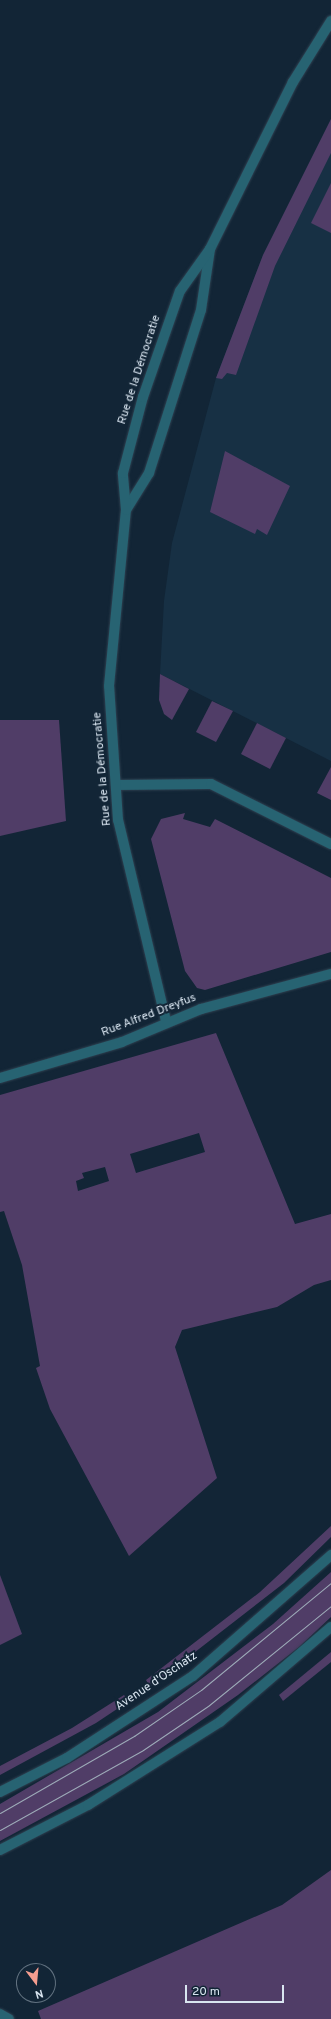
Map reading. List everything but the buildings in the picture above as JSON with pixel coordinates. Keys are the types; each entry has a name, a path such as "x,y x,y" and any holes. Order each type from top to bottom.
{"street":[{"name":"Rue de la Démocratie","path":"166,1021 118,820 109,686 126,510 123,473 143,397 180,292 210,249 293,82 331,21"},
{"name":"Rue de la Démocratie","path":"126,510 149,473 185,362 201,310 210,249"},
{"path":"116,785 211,784 331,844"},
{"name":"Rue Alfred Dreyfus","path":"0,1078 122,1042 166,1021 331,974"},
{"name":"Avenue d'Oschatz","path":"0,1792 67,1758 193,1676 331,1555"},
{"path":"0,1850 88,1805 220,1722 331,1627"},
{"path":"0,2014 10,2019"}],"shaded area":[{"path":"331,119 331,761 160,674 164,601 172,543 216,378 263,255"},
{"path":"331,119 331,153 275,266 236,375 227,373 222,379 216,378 263,255"},
{"path":"331,183 331,233 311,223"},
{"path":"225,451 290,486 267,535 257,529 255,534 210,512"},
{"path":"160,674 189,689 172,720 164,714 159,700"},
{"path":"212,701 233,711 216,742 196,732"},
{"path":"0,720 59,720 66,821 0,836"},
{"path":"257,723 286,738 270,769 241,754"},
{"path":"331,767 331,800 317,793"},
{"path":"185,813 183,819 210,827 215,819 331,878 331,952 205,990 197,988 185,971 151,839 161,819"},
{"path":"216,1033 295,1224 331,1214 331,1280 314,1285 277,1307 182,1330 175,1347 217,1478 129,1556 50,1409 36,1368 40,1366 22,1265 4,1211 0,1212 0,1095","holes":["199,1133 205,1152 136,1173 130,1154","105,1167 109,1181 78,1191 76,1181 84,1178 82,1173"]},
{"path":"331,1526 331,1537 284,1583 150,1687 146,1680 260,1592"},
{"path":"331,1572 331,1617 299,1647 238,1695 124,1774 0,1841 0,1804 158,1712 273,1624"},
{"path":"0,1575 22,1634 0,1645"},
{"path":"331,1652 331,1662 283,1701 279,1695"},
{"path":"124,1695 129,1701 96,1723 0,1775 0,1766 72,1728"},
{"path":"331,1870 331,2019 41,2019 38,2011 282,1905"}],"tram line":[{"path":"0,1813 134,1736 201,1690 331,1583"},
{"path":"0,1830 143,1750 208,1706 331,1606"}]}
